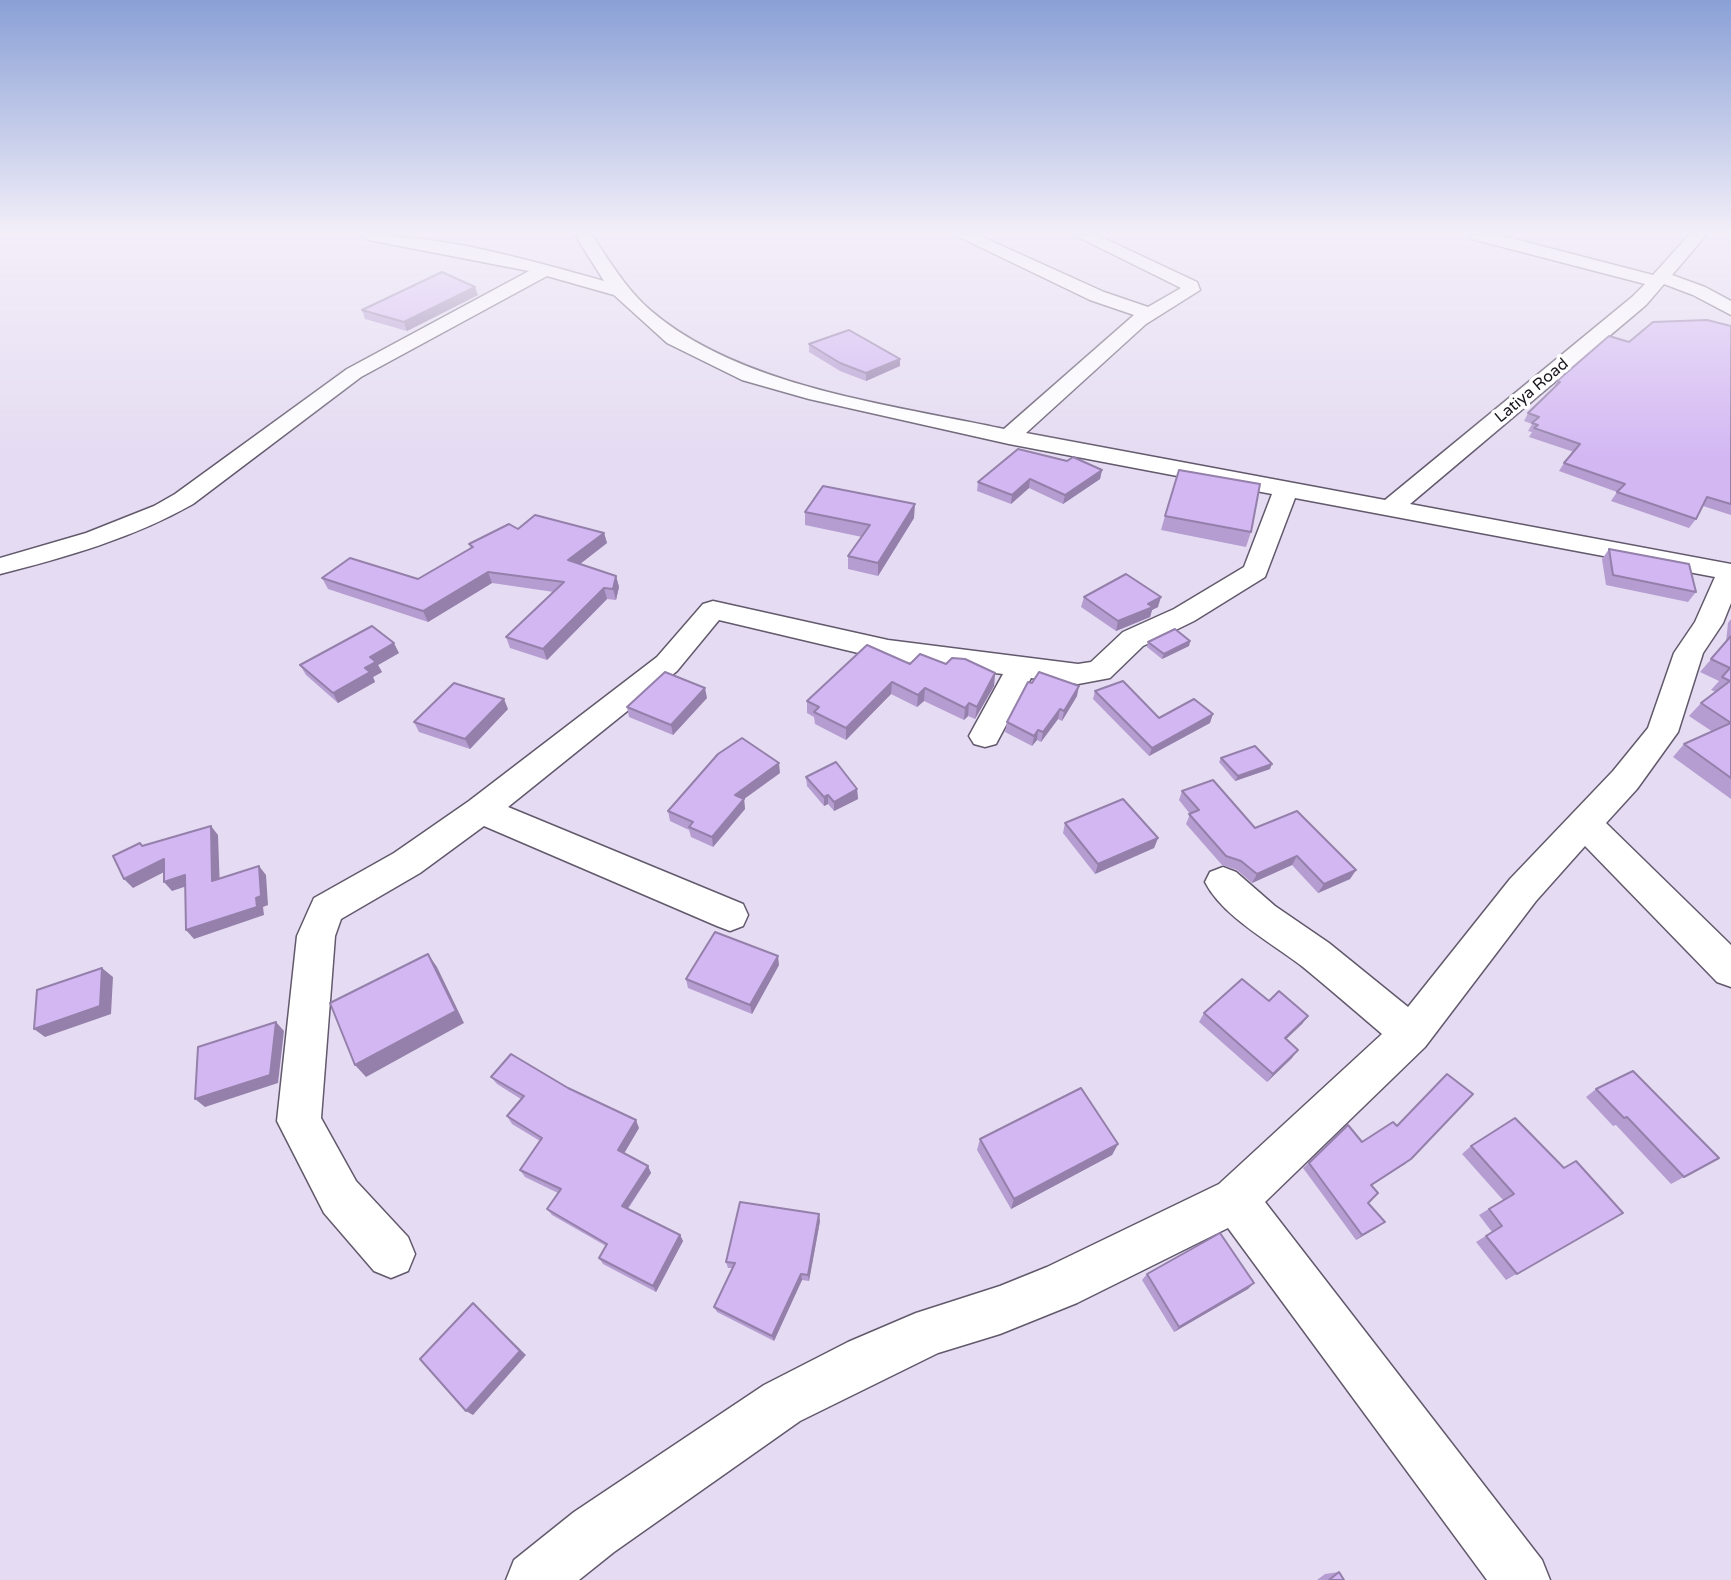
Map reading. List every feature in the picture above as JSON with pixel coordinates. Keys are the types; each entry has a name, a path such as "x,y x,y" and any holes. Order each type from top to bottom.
{"street":[{"path":"0,566 122,531 155,517 184,499 354,373 473,309"},
{"path":"534,1580 594,1532 782,1402 933,1330 1000,1310 1060,1286 1235,1200 1411,1034 1522,890 1586,825 1662,732 1689,653 1709,623 1731,572 1009,437 834,399 749,376 674,339 638,309"},
{"path":"1134,309 1149,314"},
{"path":"1009,437 1149,314 1159,309"},
{"name":"Latiya Road","path":"1389,509 1630,309"},
{"path":"391,1254 340,1197 299,1121 316,936 327,909 407,863 481,810 667,664 713,610 888,650 1077,674 1100,671 1133,639 1184,615 1256,571 1286,490"},
{"path":"985,736 1022,667"},
{"path":"481,810 730,915"},
{"path":"1586,825 1731,970"},
{"path":"1223,882 1262,917 1316,955 1411,1034"},
{"path":"1235,1200 1522,1580"}],"building":[{"path":"365,309 431,309 404,322 362,310"},
{"path":"1707,320 1731,326 1731,504 1707,497 1696,519 1617,492 1625,484 1564,463 1580,444 1534,428 1538,425 1532,423 1539,417 1528,413 1560,382 1557,381 1609,336 1629,342 1653,322"},
{"path":"849,330 900,359 866,373 840,363 809,344"},
{"path":"1018,449 1067,461 1073,457 1102,470 1065,495 1030,479 1012,495 978,482"},
{"path":"1179,470 1260,484 1251,532 1165,516"},
{"path":"823,486 915,504 878,563 848,556 870,525 805,512"},
{"path":"535,515 604,533 568,560 616,576 613,589 604,588 543,649 506,637 564,582 488,572 423,611 322,578 350,558 418,579 473,547 469,544 509,524 518,529"},
{"path":"1609,549 1689,564 1696,592 1613,575"},
{"path":"1126,574 1161,597 1148,604 1153,607 1118,621 1084,597"},
{"path":"372,626 394,643 370,657 376,662 365,668 370,672 333,693 300,665"},
{"path":"1175,629 1190,641 1164,654 1148,642"},
{"path":"1731,636 1731,723 1701,703 1730,681 1722,677 1730,668 1711,659"},
{"path":"867,645 910,664 920,654 946,664 952,658 965,659 995,673 977,707 969,703 965,708 925,688 918,695 892,682 846,728 814,712 819,707 807,701"},
{"path":"665,672 705,688 671,725 627,707"},
{"path":"1039,672 1079,686 1064,711 1060,709 1043,732 1038,730 1034,736 1007,722 1028,682 1032,683"},
{"path":"1123,681 1159,718 1194,699 1213,714 1152,748 1095,691"},
{"path":"454,683 504,699 465,739 414,722"},
{"path":"1731,723 1731,778 1684,744"},
{"path":"742,738 779,763 735,795 744,799 712,837 689,827 693,822 668,811 718,754"},
{"path":"1255,746 1272,764 1238,776 1221,758"},
{"path":"836,762 857,789 834,802 828,795 824,797 806,777"},
{"path":"1213,780 1255,828 1297,811 1356,870 1324,884 1297,856 1257,874 1241,861 1226,856 1189,814 1199,810 1182,791"},
{"path":"1123,799 1158,838 1098,864 1065,823"},
{"path":"211,826 212,881 259,866 261,896 256,898 257,907 186,930 185,875 164,882 164,859 124,879 113,856 140,843 142,846"},
{"path":"715,932 778,956 750,1005 686,979"},
{"path":"428,954 456,1011 355,1065 330,1003"},
{"path":"102,968 100,1006 34,1029 37,990"},
{"path":"1242,979 1269,1001 1279,991 1308,1016 1285,1038 1298,1050 1273,1074 1204,1013"},
{"path":"276,1022 270,1075 195,1099 198,1047"},
{"path":"511,1054 568,1088 636,1120 618,1150 648,1166 622,1206 680,1235 653,1286 599,1258 607,1244 547,1209 561,1189 520,1170 542,1138 507,1116 524,1096 491,1077"},
{"path":"1633,1071 1719,1158 1684,1177 1627,1117 1624,1118 1596,1089"},
{"path":"1447,1074 1473,1094 1411,1159 1371,1185 1378,1193 1368,1203 1385,1222 1362,1235 1309,1163 1348,1125 1362,1142 1393,1122 1397,1126"},
{"path":"1081,1088 1118,1144 1014,1199 980,1139"},
{"path":"1515,1118 1564,1168 1576,1161 1623,1213 1517,1274 1486,1236 1502,1226 1489,1209 1514,1194 1471,1146"},
{"path":"740,1202 819,1214 808,1275 801,1274 772,1336 714,1307 735,1263 726,1262"},
{"path":"1220,1233 1254,1283 1179,1327 1147,1274"},
{"path":"473,1303 520,1351 466,1411 420,1359"},
{"path":"1339,1572 1344,1580 1329,1580"}]}
